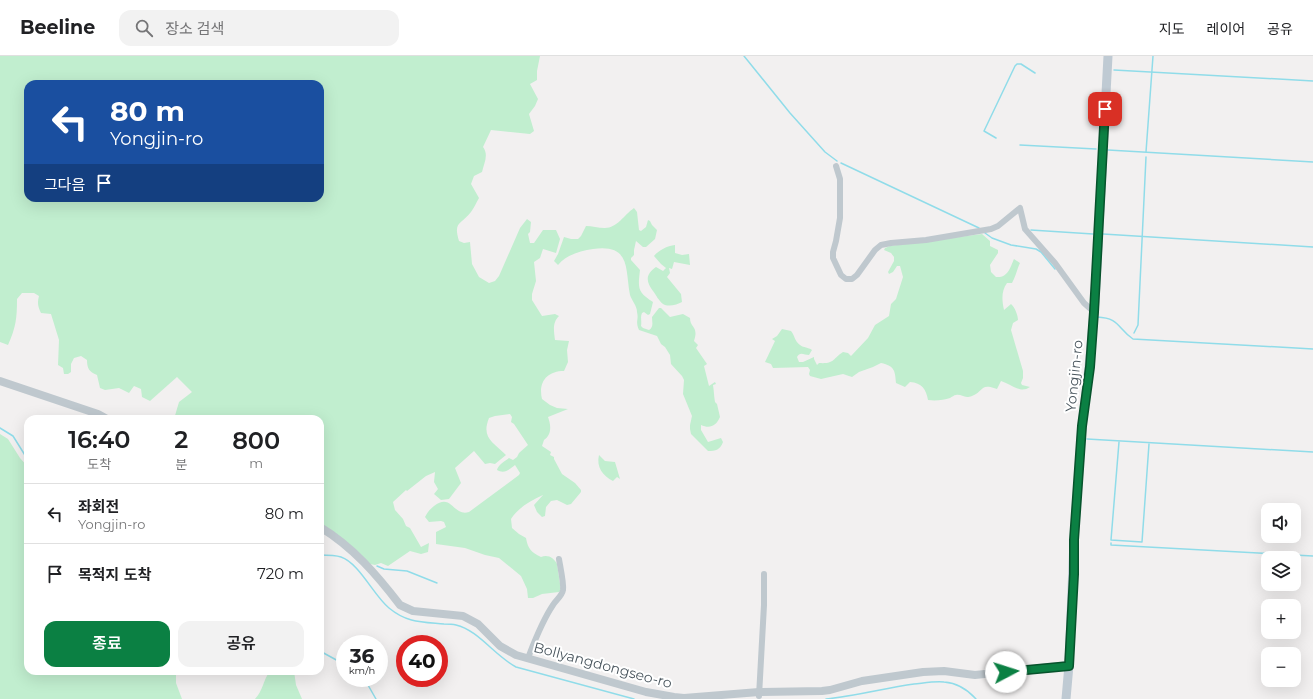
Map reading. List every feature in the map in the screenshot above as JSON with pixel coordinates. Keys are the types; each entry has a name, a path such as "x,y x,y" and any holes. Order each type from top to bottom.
{"main road":[{"name":"Yongjin-ro","path":"1066,699 1082,426 1090,367 1094,312 1108,56"}],"street":[{"path":"836,166 840,184 840,218 833,252 841,275 846,279 852,279 857,276 875,250 881,245 926,240 992,229 1020,208 1026,229 1055,263 1084,304 1094,312"},
{"path":"0,381 100,415"},
{"name":"Bollyangdongseo-ro","path":"324,530 359,557 400,605 413,611 463,616 478,624 500,646 516,655 646,692 684,698 830,690 862,681 923,672 944,671 975,674 1069,666"},
{"path":"528,658 548,611 560,597 563,590 559,559"},
{"path":"759,694 764,605 764,574"}],"green space":[{"path":"0,56 540,56 537,80 530,84 538,99 529,114 534,131 530,134 491,130 483,147 486,156 482,172 474,176 471,184 479,198 471,212 459,224 457,235 459,241 464,243 470,242 472,264 479,277 489,283 495,281 499,276 520,228 527,219 531,222 530,232 528,234 530,243 534,243 543,230 556,230 560,239 556,253 543,249 540,258 534,262 536,281 532,294 532,300 542,316 555,314 559,316 554,324 555,340 569,341 567,350 568,362 564,371 549,375 541,387 542,399 557,408 568,409 548,417 550,423 550,433 544,440 542,446 551,452 550,455 554,457 562,474 575,483 581,492 571,504 567,505 557,500 551,501 546,507 545,516 542,517 537,512 534,505 543,495 525,505 511,519 512,528 526,538 532,552 541,557 550,557 556,562 561,590 559,592 542,594 533,598 528,598 527,589 521,576 499,558 465,548 436,544 436,532 446,527 444,522 429,522 425,517 434,506 440,502 449,503 464,513 469,512 519,475 520,473 515,465 509,470 497,470 500,465 509,458 513,460 517,457 519,453 528,445 514,424 511,422 512,417 510,414 489,418 486,430 487,435 493,443 506,455 495,464 485,464 474,451 455,468 461,483 449,499 441,500 434,494 438,489 434,482 435,472 426,476 407,491 406,490 393,502 395,510 403,519 406,526 410,528 421,547 429,543 428,552 421,554 410,551 388,566 381,563 375,565 370,564 324,527 324,415 175,415 179,402 192,392 177,377 150,401 142,397 141,389 134,386 129,393 119,388 105,390 100,388 97,375 90,371 87,365 87,360 81,356 74,358 71,364 71,372 64,374 63,368 58,365 59,340 51,314 41,313 38,305 39,296 34,293 22,293 17,299 16,322 8,345 0,342"},
{"path":"634,208 637,212 639,230 641,231 646,227 648,220 657,230 655,239 646,247 643,247 636,241 634,255 631,258 640,270 639,285 641,292 653,302 650,314 648,315 644,312 642,313 641,326 649,330 651,329 652,317 659,308 661,308 670,317 683,314 690,318 691,324 695,330 694,341 698,345 696,348 707,364 704,366 709,386 715,382 716,384 713,385 714,398 720,417 715,425 707,427 701,425 701,430 708,442 721,438 723,442 722,445 715,450 708,451 691,434 690,425 692,416 683,394 684,380 671,364 670,355 665,347 661,344 657,336 639,330 637,325 637,310 630,295 626,267 620,254 614,250 605,248 593,249 574,254 558,265 554,261 564,237 578,239 586,226 605,228 613,226"},
{"path":"982,234 990,241 990,246 998,250 998,253 990,265 991,272 996,277 1006,274 1014,259 1020,263 1012,283 1007,283 1005,286 1002,300 1004,310 1011,304 1017,314 1018,320 1013,323 1011,330 1023,371 1021,383 1022,385 1030,387 1026,389 1019,389 1001,381 997,389 985,387 969,397 956,395 945,399 928,400 923,387 910,382 905,387 896,383 892,367 881,363 859,372 852,377 843,374 821,379 810,376 810,370 808,367 773,368 771,364 765,362 775,341 772,339 777,336 782,329 791,331 800,345 812,350 809,355 798,355 797,357 799,362 803,362 814,357 817,365 819,363 831,362 843,352 848,353 851,356 868,338 875,325 889,316 891,304 896,299 903,277 900,266 897,266 893,272 889,274 888,272 894,261 894,257 891,253 884,250 885,248 890,246"},
{"path":"675,245 675,253 682,255 689,254 690,265 674,262 672,269 669,268 670,273 667,277 681,294 682,302 675,305 667,305 663,304 659,300 648,281 648,275 656,267 663,271 666,268 654,256 663,249"},
{"path":"0,434 8,439 24,462 24,675 176,675 176,683 182,699 0,699"},
{"path":"599,455 605,461 615,462 620,479 617,477 613,481 603,474 599,467"},
{"path":"268,675 295,675 296,685 302,699 255,699 260,693"}],"waterway":[{"path":"744,56 790,113 825,152 837,161"},
{"path":"1146,152 1153,56"},
{"path":"996,138 984,131 1015,66 1017,64 1021,64 1035,73"},
{"path":"1114,70 1313,81"},
{"path":"1020,145 1096,149"},
{"path":"1108,150 1313,162"},
{"path":"1134,333 1138,325 1146,157"},
{"path":"841,163 979,228"},
{"path":"1031,230 1093,234"},
{"path":"985,233 992,238 1011,245 1036,249 1041,252 1055,269"},
{"path":"1103,234 1313,247"},
{"path":"1097,317 1110,319 1118,324 1133,339 1313,349"},
{"path":"0,428 13,436 24,454"},
{"path":"1087,439 1313,452"},
{"path":"1119,442 1111,540 1142,542 1149,444"},
{"path":"1111,543 1111,545 1313,556"},
{"path":"324,555 341,557 348,560 383,603 402,617 415,621 456,625 472,632 516,667 634,699"},
{"path":"377,566 384,569 407,571 437,583"},
{"path":"324,653 336,660"},
{"path":"826,699 937,682 958,685 976,699"},
{"path":"369,687 376,699"}],"route":[{"path":"1006,672 1069,666 1074,574 1074,540 1082,426 1090,367 1094,312 1105,109"}]}
